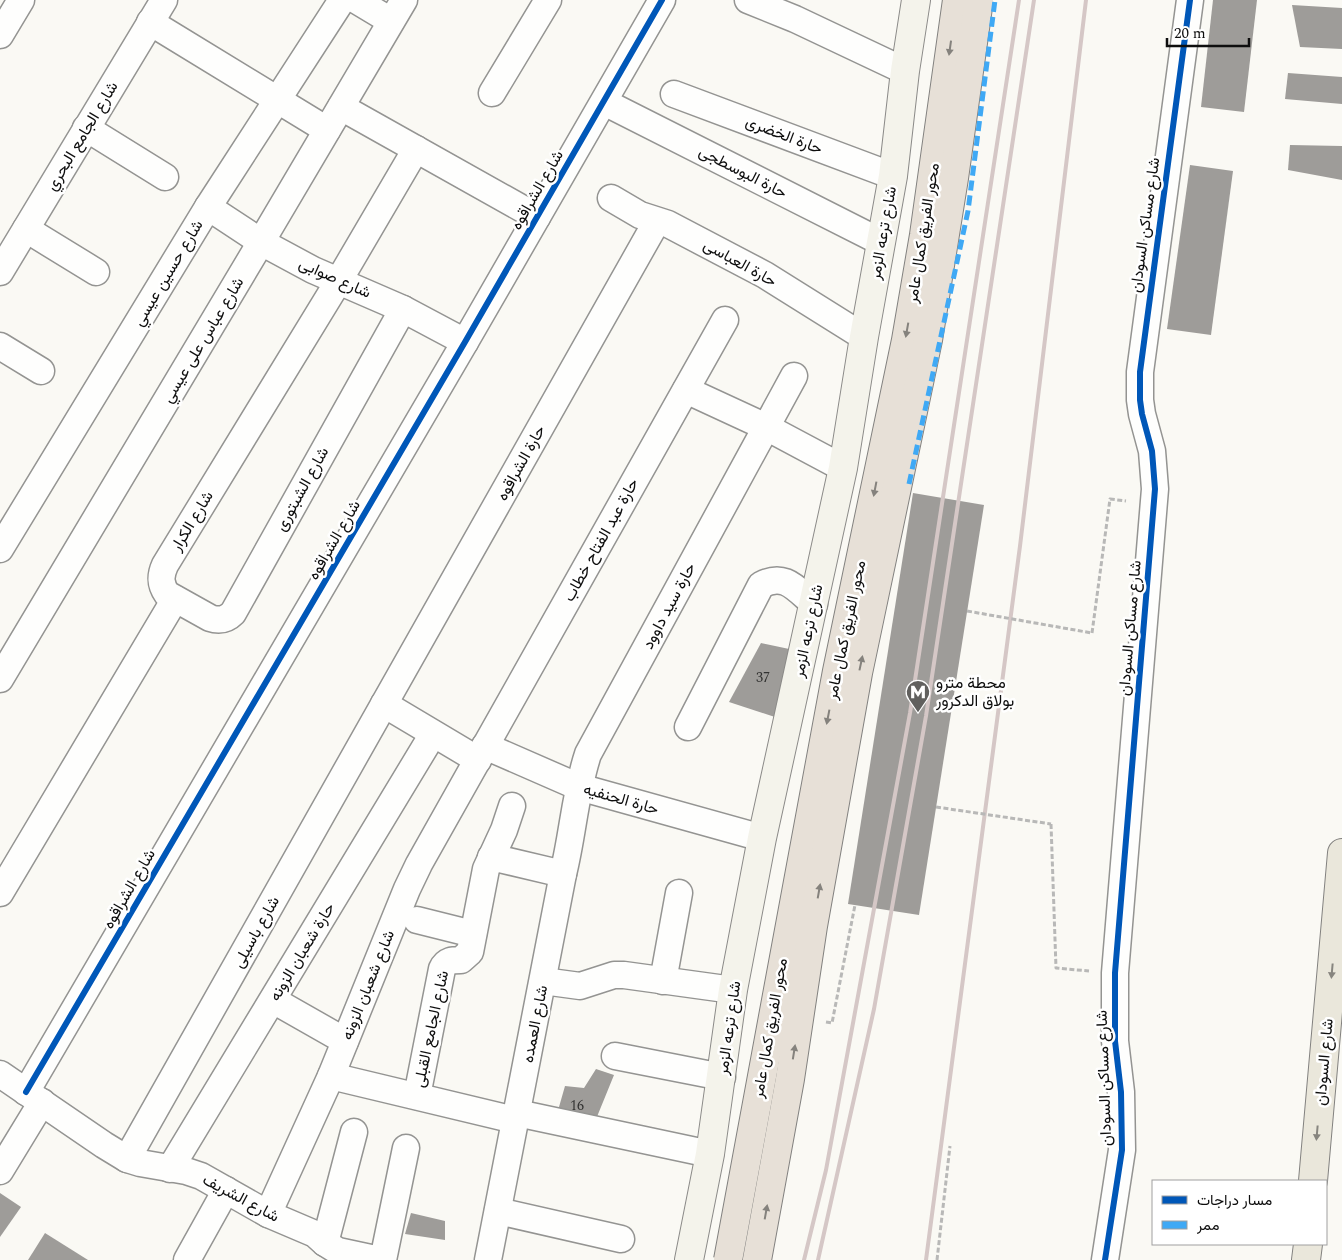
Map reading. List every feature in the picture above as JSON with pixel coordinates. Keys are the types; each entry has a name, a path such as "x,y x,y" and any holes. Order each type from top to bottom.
{"highway":[{"name":"محور الفريق كمال عامر","path":"728,1260 836,671 906,340 924,235 957,0"},
{"name":"محور الفريق كمال عامر","path":"757,1260 790,1080 813,926 858,673 928,340 954,178 979,0"}],"main road":[{"name":"شارع ترعه الزمر","path":"690,1260 710,1154 733,990 762,838 843,468 893,176 914,1"},
{"name":"شارع السودان","path":"1313,1180 1342,853"},
{"path":"1306,1260 1308,1245"}],"street":[{"path":"0,35 21,0"},
{"name":"شارع الجامع البحري","path":"0,272 164,0"},
{"name":"شارع حسين عيسي","path":"0,549 208,207 342,0"},
{"path":"356,0 398,10"},
{"path":"492,93 548,0"},
{"name":"شارع الشراقوه","path":"0,1171 34,1097 662,0"},
{"path":"748,0 798,9 905,71"},
{"name":"شارع مساكن السودان","path":"1105,1260 1122,1150 1121,1092 1116,1041 1115,974 1155,490 1154,460 1142,414 1140,372 1190,0"},
{"name":"شارع عباس على عيسي","path":"0,679 262,242 398,10"},
{"path":"150,22 327,130"},
{"name":"حارة الخضرى","path":"674,94 893,176"},
{"name":"حارة البوسطجى","path":"604,102 881,242"},
{"path":"340,107 537,217"},
{"path":"86,128 165,177"},
{"name":"شارع الكرار","path":"175,598 167,594 163,588 161,580 165,565 338,282 416,149"},
{"name":"حارة العباسى","path":"611,198 640,215 675,227 765,275 864,337"},
{"name":"شارع صوابى","path":"208,207 262,242 338,282 403,309 465,342"},
{"name":"حارة الشراقوه","path":"384,704 657,221"},
{"path":"26,229 96,272"},
{"name":"شارع الشبتورى","path":"175,598 216,620 228,617 233,612 403,309"},
{"name":"حارة عبد الفتاح خطاب","path":"482,753 725,320"},
{"path":"0,346 41,371"},
{"name":"حارة سيد داوود","path":"579,787 592,747 794,376"},
{"path":"686,390 766,427 843,468"},
{"path":"688,727 761,585 769,580 779,579 787,582 814,604"},
{"path":"0,893 175,598"},
{"name":"حارة الحنفيه","path":"384,704 433,734 482,753 579,787 762,838"},
{"name":"شارع باسيلى","path":"127,1159 384,704"},
{"name":"حارة شعبان الزونه","path":"170,1169 433,734"},
{"name":"شارع شعبان الزونه","path":"268,1214 331,1076 407,889 482,753"},
{"name":"شارع العمده","path":"488,1260 569,850 579,787"},
{"name":"شارع الجامع القبلى","path":"417,1096 442,969 449,961 462,960 468,955 483,884 491,857 504,830 512,806"},
{"path":"491,857 563,874"},
{"path":"662,980 679,893"},
{"path":"417,920 473,934"},
{"path":"543,981 580,986 605,978 624,975 733,990"},
{"path":"273,1000 345,1041"},
{"path":"615,1056 722,1077"},
{"name":"شارع الشريف","path":"0,1074 127,1159 140,1164 201,1176 268,1214 315,1234 338,1251 381,1260"},
{"path":"331,1076 516,1117 710,1154"},
{"path":"325,1243 354,1132"},
{"path":"381,1260 406,1148"},
{"path":"187,1260 226,1190"},
{"path":"498,1211 621,1239"}],"path":[{"path":"967,611 1092,633 1110,499 1154,504"},
{"path":"936,807 1051,824 1056,968 1115,974"},
{"path":"832,1024 855,905"},
{"path":"938,1260 950,1146"}],"building":[{"path":"1213,0 1257,0 1244,112 1201,107"},
{"path":"1292,5 1342,8 1342,49 1300,47"},
{"path":"1288,73 1342,77 1342,104 1285,99"},
{"path":"1290,145 1342,146 1342,180 1288,170"},
{"path":"1190,165 1233,171 1211,335 1167,329"},
{"name":"محطة مترو بولاق الدكرور","path":"913,493 984,505 919,915 848,904"},
{"path":"761,643 794,650 781,719 729,702"},
{"path":"596,1069 614,1075 592,1129 555,1121 565,1086 584,1088"},
{"path":"0,1193 21,1207 0,1237"},
{"path":"411,1213 445,1221 445,1240 405,1234"},
{"path":"45,1233 88,1260 28,1260"}],"railway":[{"path":"804,1260 826,1170 910,713 1019,0"},
{"path":"818,1260 874,1009 926,716 1034,0"},
{"path":"926,1260 1020,546 1086,0"}],"marked path":[{"path":"909,484 968,211 995,0"}],"cycle path":[{"path":"26,1092 465,342 662,0"},
{"path":"1105,1260 1122,1150 1121,1092 1115,1041 1115,973 1155,489 1152,451 1140,400 1140,372 1190,0"}],"place":[{"name":"محطة مترو بولاق الدكرور","path":"918,713"}]}
